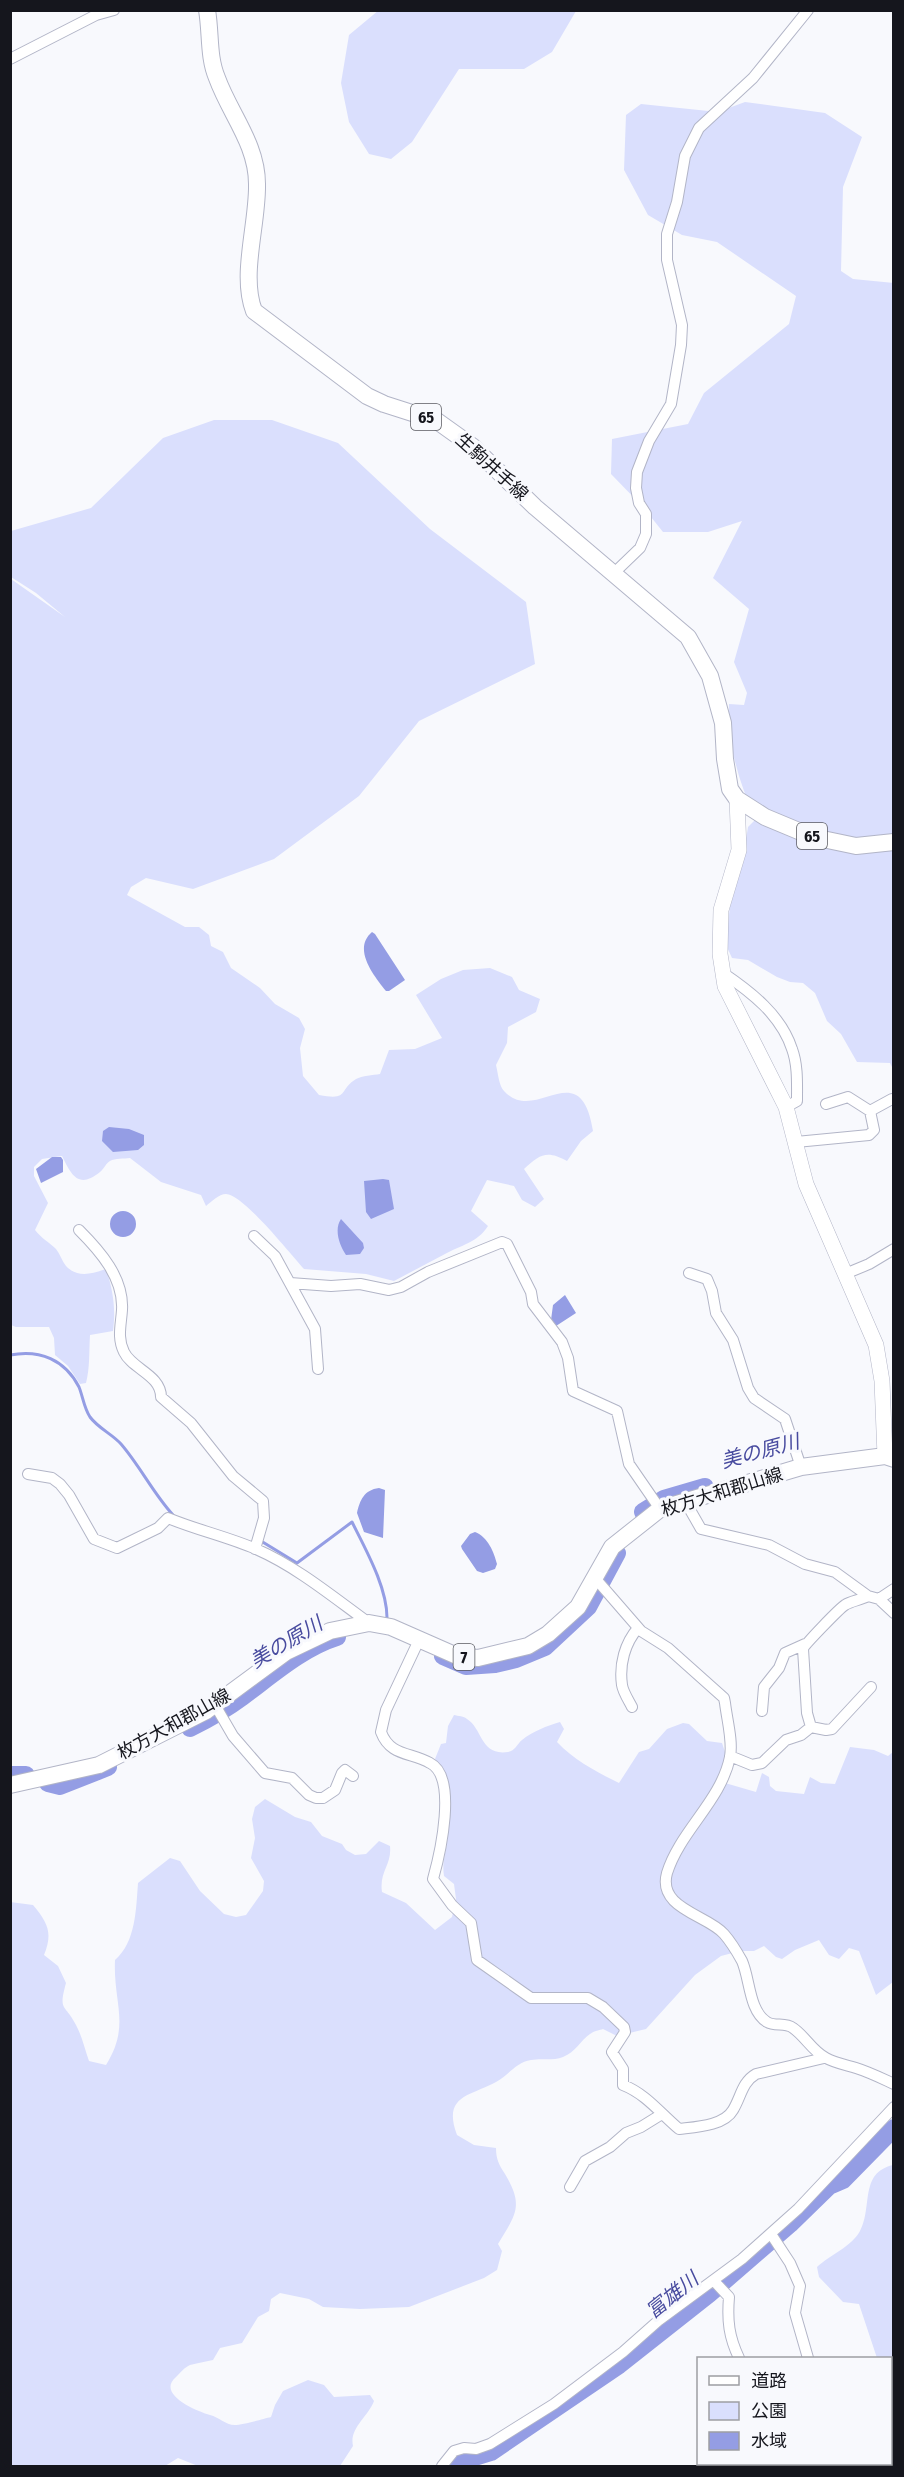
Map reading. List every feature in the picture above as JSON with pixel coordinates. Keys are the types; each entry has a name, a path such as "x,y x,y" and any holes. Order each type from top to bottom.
{"main road":[{"name":"生駒井手線","path":"207,10 211,56 216,78 249,142 256,162 257,185 249,292 255,311 367,396 384,404 437,421 472,447 535,507 688,637 710,676 723,723 725,759 730,789 737,800"},
{"name":"65","path":"737,800 765,817 813,837 856,846 894,842"},
{"name":"枚方大和郡山線","path":"10,1785 99,1765 215,1705 286,1652 330,1631 369,1623 391,1627 457,1656 478,1658 528,1646 548,1634 578,1607 612,1548 660,1509 801,1467 888,1453"}],"street":[{"path":"10,59 96,15 114,10"},
{"path":"613,574 640,548 646,534 646,514 639,503 636,488 638,472 649,441 671,404 682,325 667,260 667,234 677,202 685,156 699,128 753,78 808,10"},
{"path":"737,800 739,850 721,909 720,954 723,973 731,1001 786,1107 806,1184 876,1344 882,1381 888,1453"},
{"path":"723,973 772,1012 793,1049 797,1101 786,1107"},
{"path":"796,1142 869,1135 874,1130 870,1111 848,1097 826,1104"},
{"path":"870,1111 892,1100"},
{"path":"79,1230 99,1250 111,1268 122,1307 120,1342 130,1362 154,1380 161,1392 161,1397 191,1423 233,1476 264,1501 264,1518 255,1549"},
{"path":"254,1236 275,1256 315,1329 318,1369"},
{"path":"290,1283 331,1286 360,1284 389,1290 401,1287 428,1272 502,1242 507,1244 531,1292 533,1304 562,1342 568,1358 573,1391 617,1411 629,1464 660,1509"},
{"path":"845,1274 894,1249"},
{"path":"689,1273 707,1279 716,1312 733,1340 753,1398 785,1419 801,1467"},
{"path":"28,1474 52,1478 60,1484 94,1539 117,1548 158,1528 168,1518 255,1549 298,1574 369,1623"},
{"path":"685,1501 701,1529 769,1545 805,1564 835,1572 867,1596 879,1599 894,1613"},
{"path":"596,1578 639,1628 669,1648 723,1698 730,1756 718,1788 673,1859 666,1875 668,1888 683,1910 719,1929 727,1938 741,1961 752,1991 752,2002 765,2021 773,2025 791,2026 824,2058 857,2068 894,2084"},
{"path":"879,1599 894,1589"},
{"path":"762,1711 764,1687 779,1668 785,1653 805,1644 822,1630 843,1606 867,1596"},
{"path":"632,1707 622,1686 624,1648 628,1639 639,1628"},
{"path":"419,1640 386,1710 381,1732 388,1747 431,1763 439,1770 444,1799 444,1830 433,1879 452,1905 471,1923 477,1960 531,1998 583,1997 603,2007 624,2027 625,2032 612,2052 624,2069 623,2085 633,2089 658,2108 679,2129 725,2119 733,2112 749,2078 756,2074 824,2058"},
{"path":"805,1644 803,1649 807,1713 811,1727"},
{"path":"730,1756 752,1765 762,1763 786,1740 801,1735 811,1727 832,1729 871,1687"},
{"path":"215,1705 233,1736 265,1773 292,1778 309,1796 323,1798 335,1790 345,1770 353,1776"},
{"path":"442,2466 454,2451 464,2448 476,2449 490,2444 554,2404 623,2352 658,2321 718,2285 798,2209 894,2107"},
{"path":"570,2187 585,2161 610,2147 626,2133 662,2114"},
{"path":"771,2234 790,2263 800,2286 795,2313 808,2357"},
{"path":"718,2285 729,2297 727,2323 739,2357"}],"green space":[{"path":"379,10 576,11 552,52 524,69 459,69 412,142 391,159 369,154 349,122 341,83 349,35"},
{"path":"745,102 825,113 862,137 843,187 841,271 853,279 894,283 893,1069 890,1063 857,1062 841,1034 827,1021 815,993 803,983 790,982 777,977 748,960 732,958 726,945 730,905 743,857 748,827 756,819 735,763 729,719 729,704 744,705 747,693 734,662 749,609 713,578 742,521 708,532 663,532 611,474 612,439 688,424 704,393 789,324 796,296 717,242 682,235 648,215 624,170 626,115 641,104 718,112"},
{"path":"214,420 272,420 338,443 430,529 526,602 535,664 419,721 359,796 274,859 193,889 146,878 131,887 127,895 185,927 199,927 209,935 211,946 223,952 231,968 260,988 275,1004 299,1018 305,1029 300,1048 303,1076 319,1095 335,1097 356,1079 380,1074 389,1050 415,1049 442,1038 416,995 441,979 463,970 490,968 512,977 519,990 540,999 536,1012 508,1027 507,1043 496,1065 502,1089 516,1100 530,1101 568,1093 578,1096 587,1108 593,1131 581,1141 567,1161 544,1155 524,1169 544,1199 535,1207 522,1200 514,1186 487,1180 471,1211 488,1226 484,1232 468,1243 394,1281 366,1274 304,1269 255,1214 234,1197 223,1194 206,1206 201,1195 161,1182 130,1158 110,1161 100,1172 86,1180 76,1178 72,1174 62,1156 42,1159 34,1167 34,1176 48,1203 35,1230 56,1249 70,1270 85,1274 106,1269 112,1292 113,1331 90,1335 86,1383 80,1384 68,1366 55,1355 54,1338 49,1327 11,1325 11,579 65,617 36,593 11,577 11,531 91,508 163,438"},
{"path":"454,1715 463,1717 472,1723 487,1746 499,1752 508,1752 531,1734 560,1722 564,1729 557,1742 594,1770 619,1783 639,1752 649,1749 667,1729 683,1723 689,1724 707,1741 722,1743 726,1755 725,1783 756,1792 762,1773 769,1777 770,1786 776,1791 804,1794 810,1777 821,1783 835,1784 850,1747 874,1750 888,1756 893,1752 893,1982 876,1995 859,1951 849,1948 839,1959 829,1955 819,1940 795,1950 782,1959 776,1957 764,1946 754,1951 740,1951 721,1956 695,1975 646,2029 617,2036 603,2029 595,2031 567,2055 555,2059 526,2061 496,2082 469,2094 456,2104 453,2122 457,2135 474,2145 496,2148 498,2162 511,2185 516,2202 513,2217 498,2244 502,2251 497,2270 484,2278 409,2307 360,2309 323,2307 309,2299 280,2293 271,2299 269,2311 258,2317 242,2343 220,2348 213,2360 188,2366 171,2383 171,2390 180,2401 228,2424 235,2425 271,2417 283,2391 308,2380 324,2385 334,2397 370,2395 374,2401 356,2428 353,2446 340,2466 198,2466 178,2458 165,2466 11,2466 10,1902 33,1905 42,1917 48,1928 44,1955 58,1966 66,1983 64,2007 78,2029 89,2061 106,2065 118,2038 119,2014 115,1960 127,1944 134,1925 138,1883 170,1858 180,1861 200,1891 224,1914 236,1917 246,1915 263,1891 264,1881 251,1858 255,1838 252,1819 255,1807 265,1799 295,1817 311,1822 322,1836 342,1844 346,1850 355,1855 366,1854 379,1841 390,1846 389,1858 382,1879 382,1892 406,1903 435,1930 452,1917 456,1899 454,1884 444,1876 448,1800 444,1777 435,1759 441,1744 446,1743 448,1726"},
{"path":"894,2165 893,2406 892,2357 877,2357 859,2304 843,2302 819,2277 817,2267 846,2246 860,2231 864,2222 871,2183 882,2169"}],"water":[{"path":"372,932 405,980 389,991 386,991 376,978 364,954 366,939"},
{"path":"109,1127 129,1129 144,1135 144,1145 138,1150 113,1152 102,1141 103,1131"},
{"path":"52,1157 61,1157 63,1172 41,1183 36,1169"},
{"path":"389,1180 394,1209 371,1219 366,1212 364,1181"},
{"path":"123,1211 132,1215 136,1224 132,1233 123,1237 114,1233 110,1224 114,1215"},
{"path":"341,1219 363,1243 364,1248 360,1254 346,1255 343,1251 338,1232"},
{"path":"565,1295 576,1313 556,1326 551,1320 553,1305"},
{"path":"379,1488 385,1490 383,1538 364,1532 357,1513 364,1496"},
{"path":"475,1532 484,1537 490,1545 497,1564 495,1569 483,1573 477,1571 462,1549 461,1546 470,1534"}],"waterway":[{"path":"10,1355 41,1355 59,1363 67,1370 79,1387 90,1417 121,1444 173,1515"},
{"name":"美の原川","path":"643,1512 664,1499 705,1487"},
{"path":"261,1541 297,1563 352,1522 380,1583 387,1620"},
{"name":"美の原川","path":"443,1656 466,1666 495,1664 516,1659 545,1647 588,1607 617,1553"},
{"name":"美の原川","path":"190,1728 230,1706 299,1655 337,1637"},
{"name":"美の原川","path":"48,1783 60,1786 108,1767"},
{"name":"美の原川","path":"10,1775 26,1775"},
{"name":"富雄川","path":"455,2466 462,2461 491,2452 619,2365 709,2294 790,2224 829,2186 843,2180 894,2128"}]}
